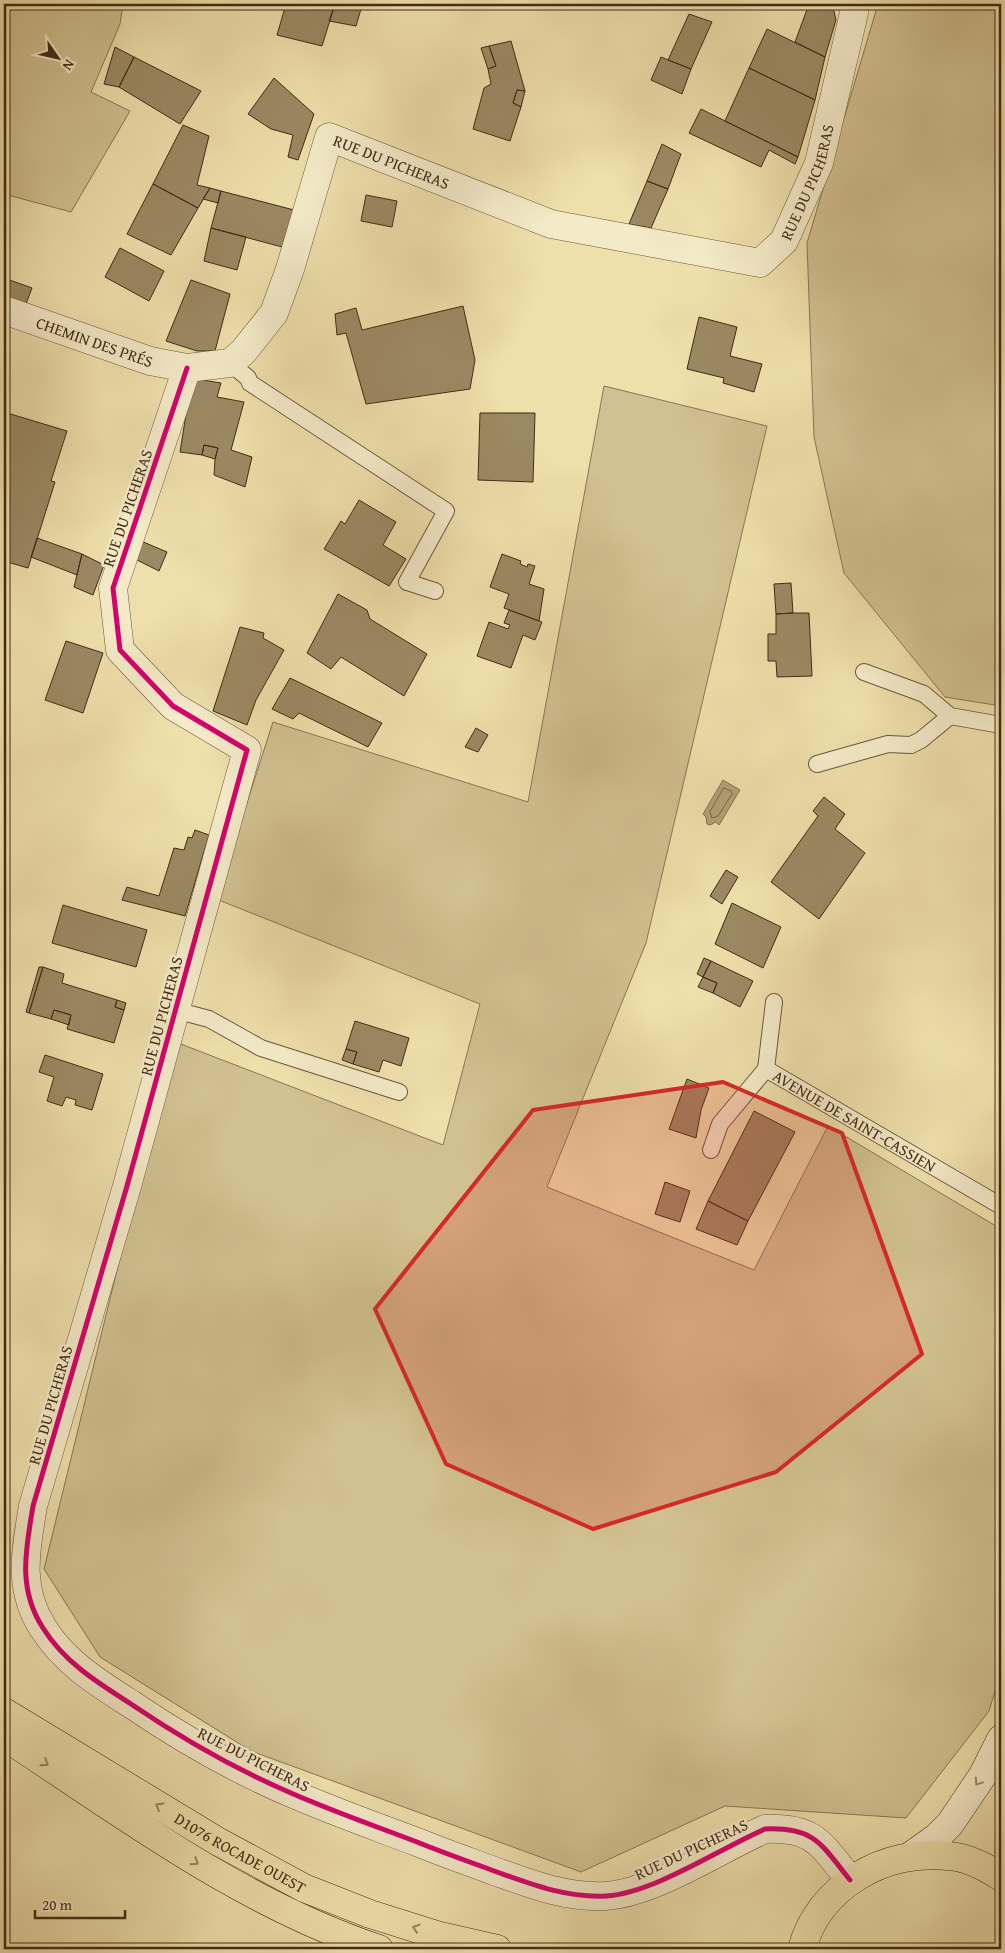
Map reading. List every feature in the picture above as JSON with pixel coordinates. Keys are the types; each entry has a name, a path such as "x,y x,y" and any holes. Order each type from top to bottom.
{"main road":[{"name":"D1076 ROCADE OUEST","path":"4,1712 217,1841 304,1888 378,1917 440,1936 497,1949"},
{"path":"4,1736 207,1870 301,1917 359,1943 379,1949"},
{"path":"797,1946 823,1906 850,1880 879,1864 912,1856 949,1856 984,1866 1001,1876"}],"street":[{"name":"RUE DU PICHERAS","path":"230,363 243,352 274,313 290,269 329,136 551,224 760,262 784,240 819,163 854,13 853,4"},
{"name":"CHEMIN DES PRÉS","path":"4,310 150,361 188,368"},
{"path":"188,368 230,363"},
{"name":"RUE DU PICHERAS","path":"188,368 113,588 120,650 173,706 247,750 127,1186 33,1506 25,1560 28,1596 42,1627 61,1653 87,1676 162,1725 236,1767 290,1793 445,1853 551,1891 578,1895 607,1896 640,1888 682,1870 765,1829 786,1828 809,1834 825,1849 850,1880"},
{"path":"912,1856 937,1837 950,1824 983,1775 1001,1739"}],"lane":[{"path":"230,363 248,378 250,383 446,510 407,582 435,591"},
{"path":"864,672 924,694 950,716 1001,725"},
{"path":"817,764 888,744 911,745 921,740 950,716"},
{"name":"AVENUE DE SAINT-CASSIEN","path":"774,1002 766,1069 1001,1206"},
{"path":"176,1010 209,1019 261,1048 398,1092"},
{"path":"711,1150 720,1124 766,1069"}],"highlighted area":[{"path":"723,1082 842,1133 922,1354 776,1472 593,1529 446,1464 375,1309 533,1110"}],"shaded area":[{"path":"4,4 123,4 120,24 91,92 130,111 71,212 4,194"},
{"path":"878,4 1001,4 1001,706 945,697 844,573 814,437 807,243"},
{"path":"604,386 767,426 646,943 547,1187 754,1270 828,1126 1001,1229 1001,1672 989,1711 906,1818 725,1806 581,1872 251,1751 100,1657 44,1569 173,1041 443,1145 480,1004 216,899 273,722 528,802"}],"water":[{"path":"723,780 740,790 719,825 716,822 710,825 707,824 706,817 703,814"}],"building":[{"path":"286,4 335,4 322,46 277,35"},
{"path":"335,4 361,9 356,26 329,21"},
{"path":"809,4 826,4 833,7 836,20 825,57 795,42"},
{"path":"689,14 712,22 691,69 668,60"},
{"path":"767,29 825,57 815,100 749,68"},
{"path":"511,41 525,91 517,90 513,103 521,107 510,141 473,129 484,88 491,84 488,69 496,66 489,46"},
{"path":"489,46 496,66 488,69 481,48"},
{"path":"115,47 134,57 119,87 104,84"},
{"path":"134,57 201,91 180,124 119,87"},
{"path":"661,57 691,69 682,94 651,80"},
{"path":"749,68 815,100 798,157 725,121"},
{"path":"274,78 314,114 298,160 288,157 293,135 271,129 248,114"},
{"path":"517,90 525,91 521,107 513,103"},
{"path":"701,109 798,157 795,164 769,150 761,167 689,133"},
{"path":"183,125 209,136 197,185 210,188 198,208 153,184"},
{"path":"662,144 681,154 668,189 647,181"},
{"path":"647,181 668,189 651,228 629,224"},
{"path":"153,184 198,208 171,255 127,234"},
{"path":"210,188 221,191 218,203 203,199"},
{"path":"221,191 294,210 282,247 211,228"},
{"path":"366,195 397,201 392,227 361,221"},
{"path":"211,228 246,237 237,270 204,261"},
{"path":"120,248 164,271 149,301 105,277"},
{"path":"4,278 32,288 24,309 4,303"},
{"path":"191,280 230,294 215,351 197,351 166,341"},
{"path":"463,306 475,360 470,389 366,404 346,333 337,335 335,314 356,308 362,330"},
{"path":"699,317 737,327 730,356 762,364 754,392 723,383 724,378 687,369"},
{"path":"196,379 221,383 217,397 244,402 231,450 252,457 245,487 214,475 218,448 204,445 202,455 180,452 188,402"},
{"path":"4,412 67,431 51,481 55,482 28,568 4,561"},
{"path":"480,413 535,413 533,482 478,480"},
{"path":"204,445 218,448 215,459 202,455"},
{"path":"359,500 396,522 383,545 406,559 389,586 324,549 341,521 345,524"},
{"path":"37,538 82,554 77,575 31,557"},
{"path":"141,541 167,552 159,571 135,559"},
{"path":"82,554 104,565 93,595 74,587"},
{"path":"502,554 521,561 520,564 527,567 528,564 535,566 529,584 544,589 539,621 504,608 509,594 490,587"},
{"path":"791,583 793,613 776,614 774,584"},
{"path":"338,594 367,610 370,619 427,654 404,696 341,657 331,669 307,653"},
{"path":"509,610 542,622 535,640 523,635 511,668 477,656 489,622 508,629 510,625 504,623"},
{"path":"809,613 812,676 777,677 776,661 768,661 768,634 776,634 776,614"},
{"path":"240,627 264,633 263,638 284,650 256,700 247,725 213,711"},
{"path":"66,641 103,653 83,713 45,700"},
{"path":"290,678 382,723 368,747 299,713 293,719 272,709"},
{"path":"476,728 488,735 478,752 465,747"},
{"path":"824,797 845,814 835,829 865,853 819,919 771,882 818,816 813,811"},
{"path":"195,830 209,835 185,916 122,900 127,887 159,896 174,848 184,850 188,837 192,838"},
{"path":"726,870 738,877 722,904 710,896"},
{"path":"732,903 781,927 763,968 715,944"},
{"path":"63,905 147,930 136,967 52,943"},
{"path":"704,958 711,961 703,977 697,974"},
{"path":"711,961 753,981 740,1007 713,993 717,983 703,977"},
{"path":"39,967 43,967 29,1013 26,1012"},
{"path":"43,967 64,974 62,983 117,1000 115,1007 124,1010 114,1043 67,1029 71,1015 54,1010 51,1019 29,1013"},
{"path":"703,977 717,983 713,993 698,987"},
{"path":"117,1000 126,1003 124,1010 115,1007"},
{"path":"54,1010 71,1015 69,1025 51,1019"},
{"path":"355,1021 409,1038 401,1066 383,1060 379,1072 353,1064 357,1052 346,1049"},
{"path":"346,1049 357,1052 353,1064 342,1060"},
{"path":"45,1055 103,1074 92,1110 75,1105 76,1100 66,1097 62,1106 47,1101 54,1077 39,1072"},
{"path":"687,1079 709,1088 701,1110 696,1138 669,1129"},
{"path":"754,1111 795,1132 748,1221 708,1201"},
{"path":"665,1182 690,1191 680,1222 655,1214"},
{"path":"708,1201 748,1221 737,1245 696,1229"}],"cycle path":[{"path":"187,368 113,588 120,650 173,706 247,750 127,1186 33,1506 26,1553 26,1568 29,1598 35,1613 51,1640 82,1671 189,1741 249,1774 306,1800 524,1882 550,1890 578,1895 606,1896 625,1893 665,1879 765,1829 795,1831 815,1840 832,1857 850,1880"}]}
